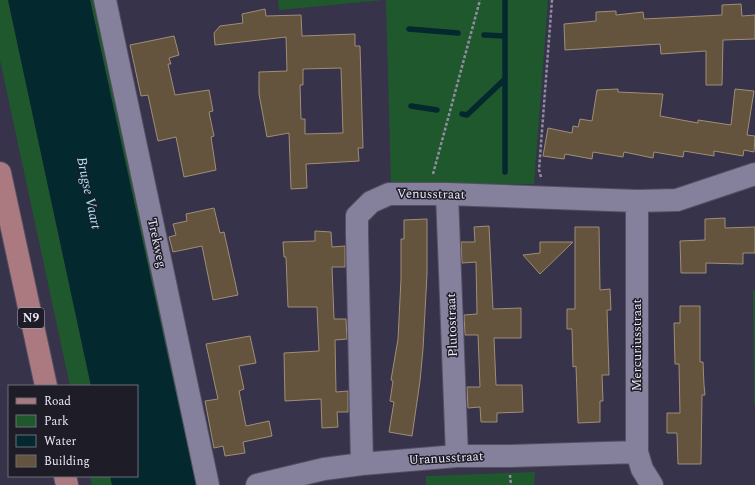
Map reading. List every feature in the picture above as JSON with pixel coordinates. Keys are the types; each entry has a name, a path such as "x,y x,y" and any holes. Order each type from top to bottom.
{"main road":[{"name":"N9","path":"0,172 46,385"}],"street":[{"name":"Trekweg","path":"105,0 208,485"},
{"name":"Venusstraat","path":"362,464 357,234 358,216 371,202 389,194 437,194 637,201 676,200 755,174"},
{"name":"Plutostraat","path":"437,194 456,456"},
{"name":"Mercuriusstraat","path":"637,201 637,452 642,468 652,485"},
{"name":"Uranusstraat","path":"257,485 324,469 362,464 456,456 637,452"}],"path":[{"path":"437,194 480,0"},
{"path":"548,198 539,170 552,0"}],"green space":[{"path":"0,0 8,0 91,385 70,385 0,60"},
{"path":"90,0 98,0 202,485 195,485"},
{"path":"278,0 384,0 279,10"},
{"path":"386,0 548,0 534,184 391,185"},
{"path":"753,290 755,290 755,405 754,405"},
{"path":"535,472 534,485 426,485 426,476"},
{"path":"90,477 110,477 112,485 92,485"}],"water":[{"name":"Brugse Vaart","path":"8,0 90,0 196,485 112,485 110,477 138,477 138,385 91,385"}],"building":[{"path":"741,4 742,16 755,15 755,39 723,40 722,85 706,85 706,51 661,54 660,44 565,50 564,24 596,21 596,12 616,11 616,15 643,12 644,19 722,15 722,5"},
{"path":"265,9 266,16 301,15 302,36 355,34 355,46 360,46 363,148 358,148 359,161 306,164 307,188 291,189 289,133 267,137 259,94 259,72 287,71 286,37 215,45 214,33 220,26 243,23 242,14","holes":["341,68 343,133 305,134 305,119 301,119 300,85 303,85 303,69"]},
{"path":"174,36 179,55 169,58 171,64 168,64 175,95 209,90 213,111 209,112 214,136 211,137 216,170 184,177 176,137 158,141 148,95 141,96 130,45"},
{"path":"618,89 618,92 663,94 660,116 698,123 698,120 731,125 735,89 754,91 747,135 755,136 754,152 744,150 743,156 714,151 714,156 684,151 683,157 654,152 653,158 624,152 623,157 593,152 592,159 565,154 564,159 543,156 548,128 572,133 573,126 578,127 580,119 592,121 597,90"},
{"path":"214,208 220,233 224,232 238,295 213,300 202,246 173,252 169,237 176,235 173,224 187,221 186,214"},
{"path":"725,218 725,228 755,227 755,253 743,253 743,264 706,263 706,273 681,273 680,241 705,240 705,219"},
{"path":"427,219 427,274 423,349 412,436 389,432 394,402 390,401 393,381 391,380 398,339 401,239 404,239 404,220"},
{"path":"489,226 493,309 521,308 521,338 494,338 496,385 522,385 523,412 497,413 497,422 481,422 480,407 468,408 467,387 480,387 478,335 465,335 464,315 477,314 476,262 462,263 461,242 475,242 474,227"},
{"path":"575,227 599,227 600,290 610,289 611,310 607,310 609,375 602,375 603,401 600,401 600,422 578,423 576,366 573,367 572,329 567,329 567,309 575,309"},
{"path":"315,231 331,232 332,247 345,246 345,267 332,267 334,319 346,319 347,339 335,340 336,392 348,391 348,412 337,412 338,427 322,428 321,399 285,401 284,353 319,351 317,307 288,307 286,257 284,257 283,242 315,241"},
{"path":"540,242 573,242 540,274 523,255 540,253"},
{"path":"680,306 700,306 700,362 703,362 705,395 702,395 701,464 678,464 677,433 667,433 667,413 680,413 679,364 675,364 674,323 680,323"},
{"path":"250,336 256,363 239,366 244,389 239,391 246,426 269,421 272,436 243,442 245,453 225,456 223,446 214,448 205,401 218,399 206,344"}],"waterway":[{"path":"505,0 505,172"},
{"path":"409,29 458,33"},
{"path":"484,35 505,36"},
{"path":"462,114 467,115 505,79"},
{"path":"411,106 437,110"}]}
